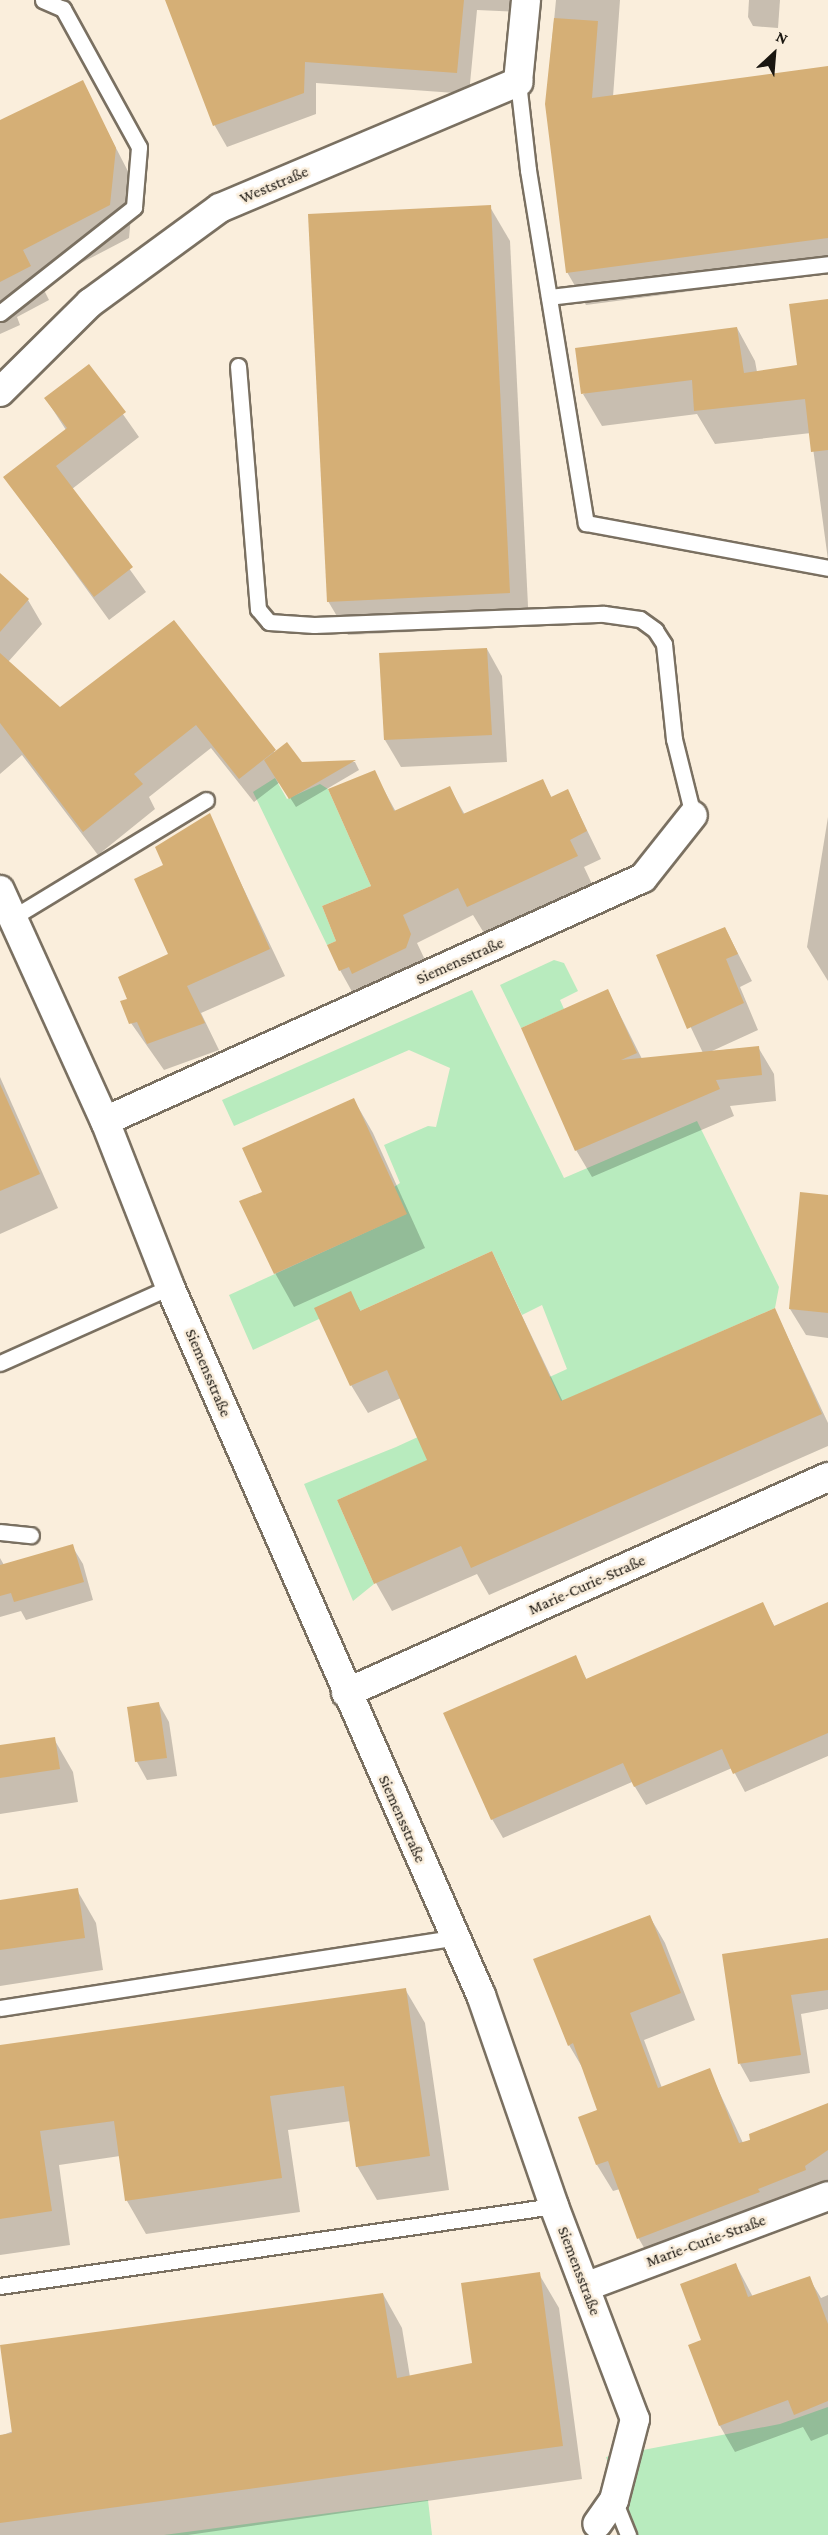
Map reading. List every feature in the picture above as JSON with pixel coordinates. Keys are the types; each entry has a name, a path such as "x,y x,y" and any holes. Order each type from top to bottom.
{"street":[{"path":"518,82 526,0"},
{"name":"Weststraße","path":"0,392 90,303 220,208 518,82"},
{"name":"Siemensstraße","path":"105,1121 644,878 693,815"},
{"name":"Siemensstraße","path":"0,890 105,1121 170,1287 346,1693 481,1995 554,2206 635,2419 614,2500 597,2524"},
{"name":"Marie-Curie-Straße","path":"346,1693 828,1477"},
{"name":"Marie-Curie-Straße","path":"585,2287 828,2196"}],"lane":[{"path":"0,313 134,207 139,147 63,9 43,0"},
{"path":"518,82 549,297 586,523 828,568"},
{"path":"549,297 828,264"},
{"path":"238,366 258,609 263,617 269,622 303,625 604,614 640,619 655,630 664,644 674,739 693,815"},
{"path":"12,918 206,800"},
{"path":"0,1364 170,1287"},
{"path":"0,1532 31,1535"},
{"path":"0,2008 454,1938"},
{"path":"0,2286 554,2206"},
{"path":"614,2500 628,2535"}],"green space":[{"path":"275,778 287,799 320,784 328,789 371,886 322,906 336,941 327,945 253,792"},
{"path":"554,960 564,963 578,991 560,1000 564,1009 521,1028 500,985"},
{"path":"472,990 564,1178 697,1121 779,1287 775,1308 337,1500 374,1584 353,1601 304,1484 396,1447 567,1369 542,1305 522,1315 492,1251 360,1311 319,1319 253,1350 229,1295 406,1214 394,1187 400,1183 384,1145 428,1126 436,1127 450,1068 409,1050 234,1126 222,1100"},
{"path":"828,2407 828,2535 633,2535 606,2457 780,2424"},
{"path":"428,2500 432,2535 164,2535"}],"building":[{"path":"165,0 464,0 457,73 305,62 304,93 213,126"},
{"path":"554,18 598,21 592,98 828,66 828,238 566,273 545,104"},
{"path":"83,80 116,148 110,205 23,250 31,266 0,282 0,120"},
{"path":"491,205 510,593 327,602 308,214"},
{"path":"828,299 828,450 811,452 805,399 694,411 692,380 581,394 575,348 737,327 744,373 797,365 789,304"},
{"path":"89,364 126,412 56,466 133,567 94,597 3,477 67,428 44,398"},
{"path":"0,573 29,599 0,632"},
{"path":"174,620 276,750 239,779 196,725 134,774 143,784 83,832 0,723 0,653 60,707"},
{"path":"487,648 492,735 384,740 379,653"},
{"path":"287,742 302,762 356,760 289,799 264,760"},
{"path":"375,770 394,811 450,786 463,814 543,779 551,797 568,789 587,831 570,840 578,856 467,907 458,888 403,915 411,934 406,948 352,974 349,967 339,971 327,945 336,941 322,906 371,886 328,789"},
{"path":"210,813 270,949 187,986 205,1023 147,1044 137,1022 129,1024 120,1001 127,999 118,977 168,954 134,879 163,865 155,847"},
{"path":"725,927 738,954 726,959 744,1003 687,1029 656,955"},
{"path":"608,989 637,1053 621,1060 759,1046 762,1075 716,1080 720,1089 575,1151 521,1028"},
{"path":"0,1084 40,1174 0,1191"},
{"path":"354,1098 407,1214 274,1274 239,1201 262,1192 242,1148"},
{"path":"800,1192 828,1195 828,1313 789,1309"},
{"path":"492,1251 561,1401 775,1308 822,1414 471,1568 461,1546 374,1584 337,1500 427,1460 387,1370 350,1386 314,1308 351,1291 360,1311"},
{"path":"73,1544 84,1582 14,1602 11,1593 0,1596 0,1565"},
{"path":"763,1602 774,1626 828,1602 828,1733 733,1774 722,1749 634,1787 623,1763 491,1820 443,1713 576,1655 586,1679"},
{"path":"159,1702 167,1758 135,1762 127,1707"},
{"path":"55,1737 60,1769 0,1778 0,1745"},
{"path":"78,1888 85,1938 0,1950 0,1900"},
{"path":"650,1915 681,1993 630,2013 658,2088 710,2068 739,2143 750,2140 749,2134 828,2103 828,2150 805,2166 806,2170 758,2189 760,2192 637,2239 608,2161 596,2165 578,2117 597,2110 573,2043 568,2046 533,1959"},
{"path":"828,1938 828,1990 791,1995 801,2055 738,2064 722,1954"},
{"path":"406,1988 430,2156 356,2167 344,2086 270,2096 282,2178 125,2201 114,2121 40,2131 52,2211 0,2219 0,2045"},
{"path":"736,2263 748,2297 810,2276 828,2324 828,2401 794,2415 788,2400 719,2426 688,2345 701,2340 680,2284"},
{"path":"540,2272 563,2446 0,2523 0,2435 12,2433 0,2345 383,2293 397,2378 472,2363 461,2283"}]}
